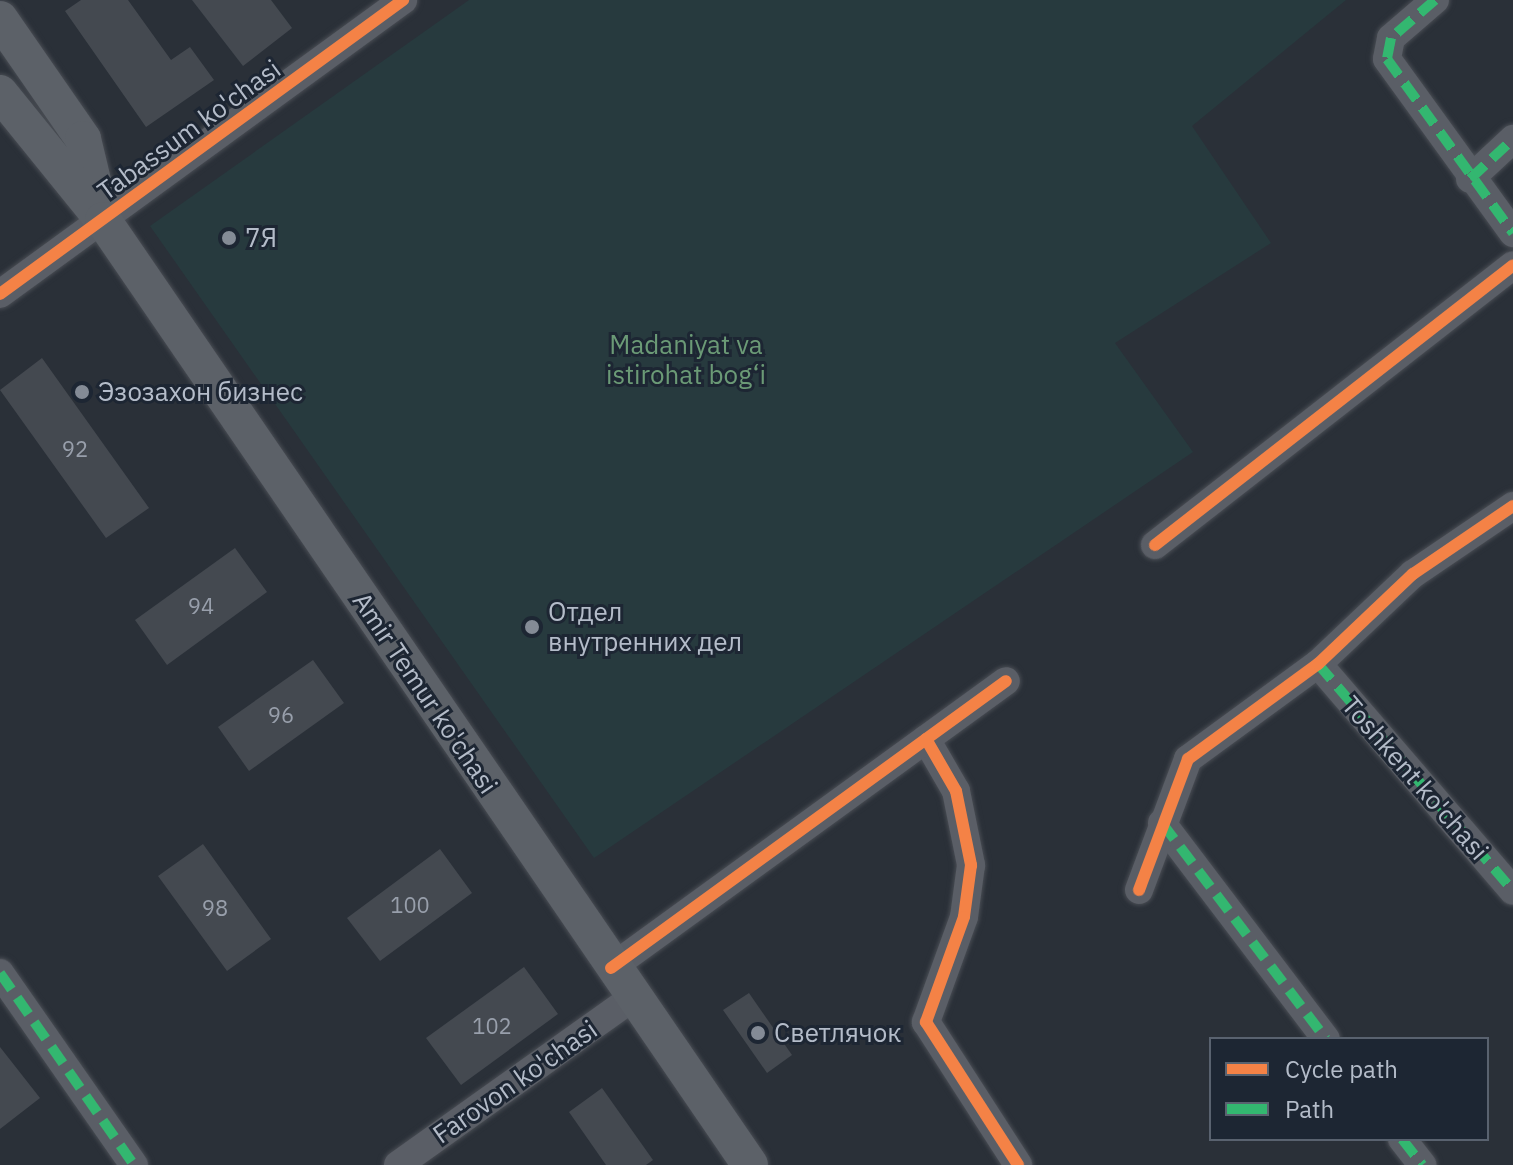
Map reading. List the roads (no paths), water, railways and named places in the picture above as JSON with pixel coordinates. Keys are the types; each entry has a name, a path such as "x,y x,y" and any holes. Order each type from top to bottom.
{"main road":[{"name":"Amir Temur ko'chasi","path":"0,19 83,139 103,220"},
{"name":"Amir Temur ko'chasi","path":"0,93 103,220 611,968 750,1165"}],"street":[{"name":"Tabassum ko'chasi","path":"0,294 403,0"},
{"path":"1421,4 1391,38 1387,59 1470,179 1513,233"},
{"path":"1470,179 1513,139"},
{"path":"1155,545 1513,265"},
{"path":"1139,890 1188,759 1318,664 1413,574 1513,506"},
{"name":"Toshkent ko'chasi","path":"1318,664 1513,891"},
{"path":"611,968 1006,681"},
{"path":"926,739 956,791 971,865 964,917 926,1022 1018,1165"},
{"path":"1162,823 1324,1037"},
{"path":"0,973 134,1165"},
{"name":"Farovon ko'chasi","path":"398,1165 632,998"},
{"path":"1404,1141 1422,1165"}],"place":[{"name":"7Я","path":"229,238"},
{"name":"Эзозахон бизнес","path":"82,392"},
{"name":"Отдел внутренних дел","path":"532,627"},
{"name":"Светлячок","path":"758,1033"}],"park label":[{"name":"Madaniyat va istirohat bog‘i","path":"686,360"}]}
